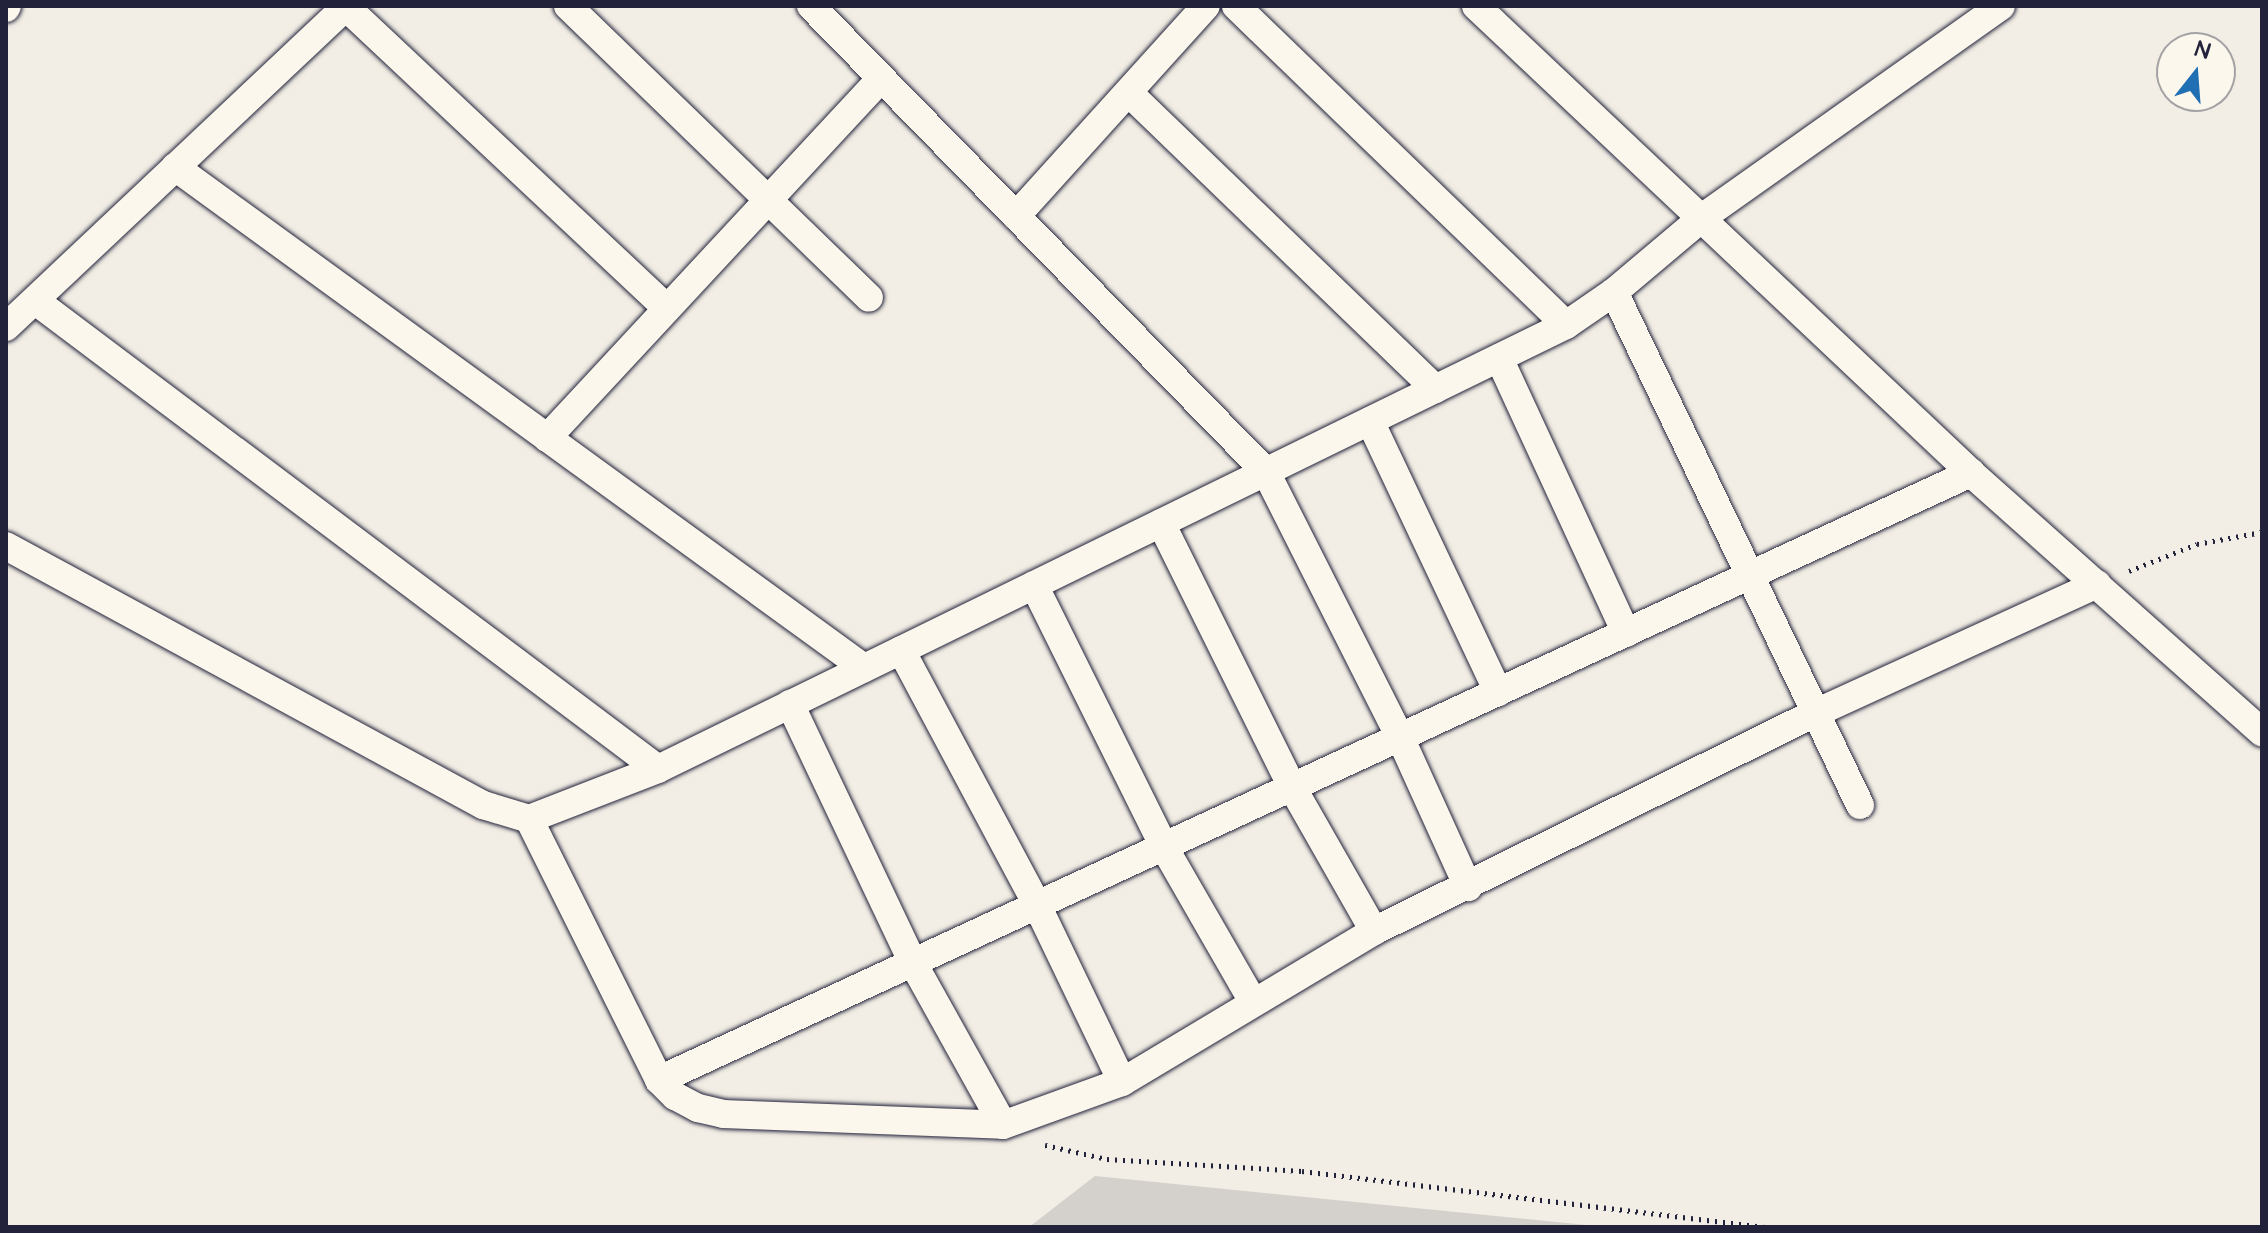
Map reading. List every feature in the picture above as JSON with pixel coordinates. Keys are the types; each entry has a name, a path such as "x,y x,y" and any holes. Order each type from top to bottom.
{"street":[{"path":"6,327 37,302 346,6 667,308"},
{"path":"568,6 869,298"},
{"path":"811,6 1266,472 1400,737 1468,887"},
{"path":"1016,216 1206,6"},
{"path":"1236,6 1566,325"},
{"path":"1476,6 1971,473 2262,732"},
{"path":"6,546 483,805 529,819 658,769 1566,325 1614,292 1703,217 2001,6"},
{"path":"547,438 881,78"},
{"path":"1129,93 1435,389"},
{"path":"175,167 864,668"},
{"path":"1614,292 1860,805"},
{"path":"37,302 658,769"},
{"path":"1499,358 1626,633"},
{"path":"1370,421 1498,692"},
{"path":"659,1080 1971,473"},
{"path":"1161,523 1292,787 1374,931"},
{"path":"529,819 659,1080 675,1096 698,1108 723,1114 1003,1125 1122,1082 1374,931 1818,712 2097,584"},
{"path":"1034,585 1164,847 1253,1002"},
{"path":"901,650 1037,905 1122,1082"},
{"path":"790,704 913,963 1003,1125"}],"path":[{"path":"2097,584 2197,544 2262,532"},
{"path":"1003,1125 1058,1150 1107,1159 1302,1171 1767,1227"}],"shaded area":[{"path":"1095,1176 1607,1227 1029,1227"}]}
